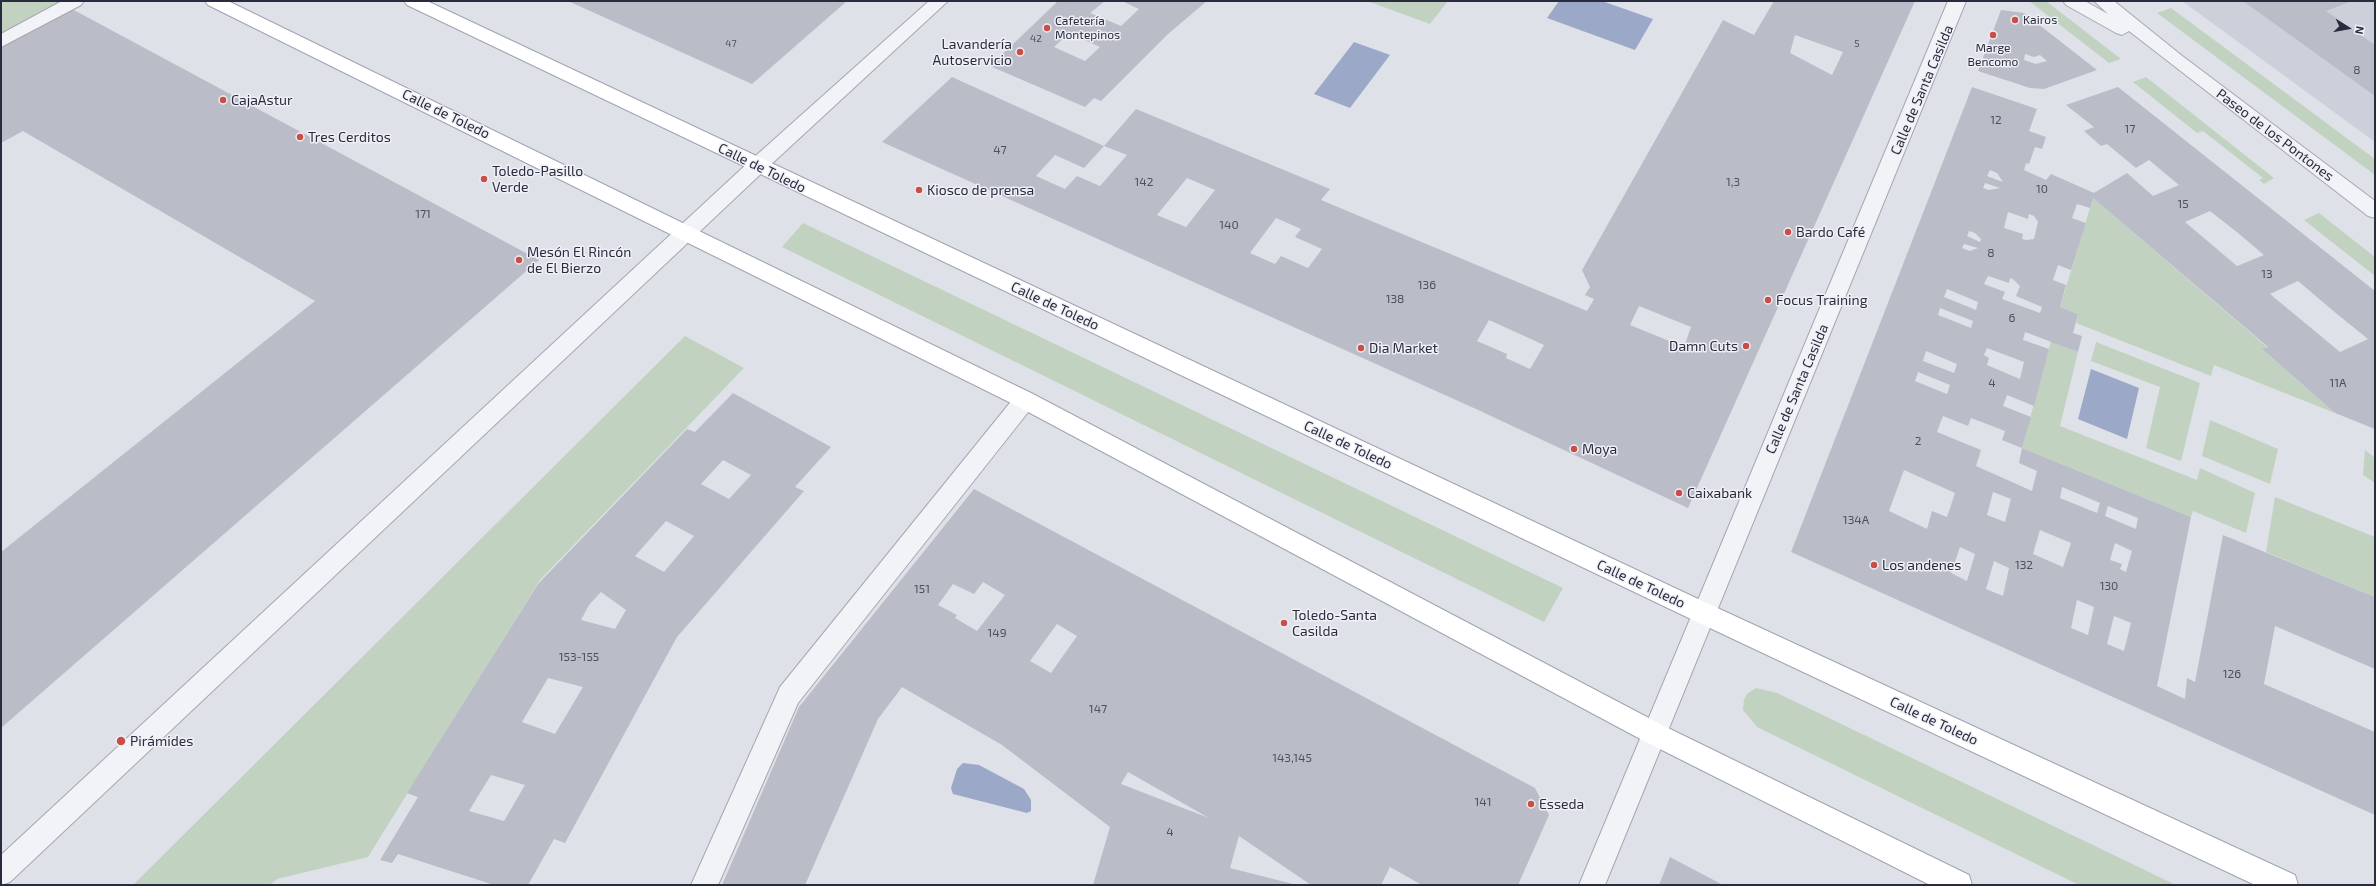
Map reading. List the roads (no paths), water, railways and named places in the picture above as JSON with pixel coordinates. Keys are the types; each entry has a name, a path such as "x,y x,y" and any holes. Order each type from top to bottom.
{"main road":[{"name":"Calle de Toledo","path":"214,1 1025,400 1655,734 1959,885"},
{"name":"Calle de Toledo","path":"413,1 1703,613 2285,885"}],"street":[{"path":"1,41 75,1"},
{"path":"1,873 688,233 758,165 939,1"},
{"name":"Paseo de los Pontones","path":"2072,1 2175,59"},
{"name":"Paseo de los Pontones","path":"2104,1 2175,59 2375,211"},
{"name":"Calle de Santa Casilda","path":"1592,885 1655,734 1703,613 1959,4"},
{"path":"704,885 789,695 1025,400"}],"water":[{"path":"1559,1 1602,1 1653,19 1635,50 1547,18"},
{"path":"1354,42 1390,55 1350,108 1314,94"},
{"path":"2091,369 2139,388 2127,439 2078,419"},
{"path":"963,763 979,765 1024,789 1031,800 1031,811 1027,813 953,794 951,788 957,769"}],"place":[{"name":"Kairos","path":"2015,20"},
{"name":"Cafetería Montepinos","path":"1047,28"},
{"name":"Marge Bencomo","path":"1993,35"},
{"name":"Lavandería Autoservicio","path":"1020,52"},
{"name":"CajaAstur","path":"223,100"},
{"name":"Tres Cerditos","path":"300,137"},
{"name":"Toledo-Pasillo Verde","path":"484,179"},
{"name":"Kiosco de prensa","path":"919,190"},
{"name":"Bardo Café","path":"1788,232"},
{"name":"Mesón El Rincón de El Bierzo","path":"519,260"},
{"name":"Focus Training","path":"1768,300"},
{"name":"Damn Cuts","path":"1746,346"},
{"name":"Dia Market","path":"1361,348"},
{"name":"Moya","path":"1574,449"},
{"name":"Caixabank","path":"1679,493"},
{"name":"Los andenes","path":"1874,565"},
{"name":"Toledo-Santa Casilda","path":"1284,623"},
{"name":"Pirámides","path":"121,741"},
{"name":"Esseda","path":"1531,804"}]}
